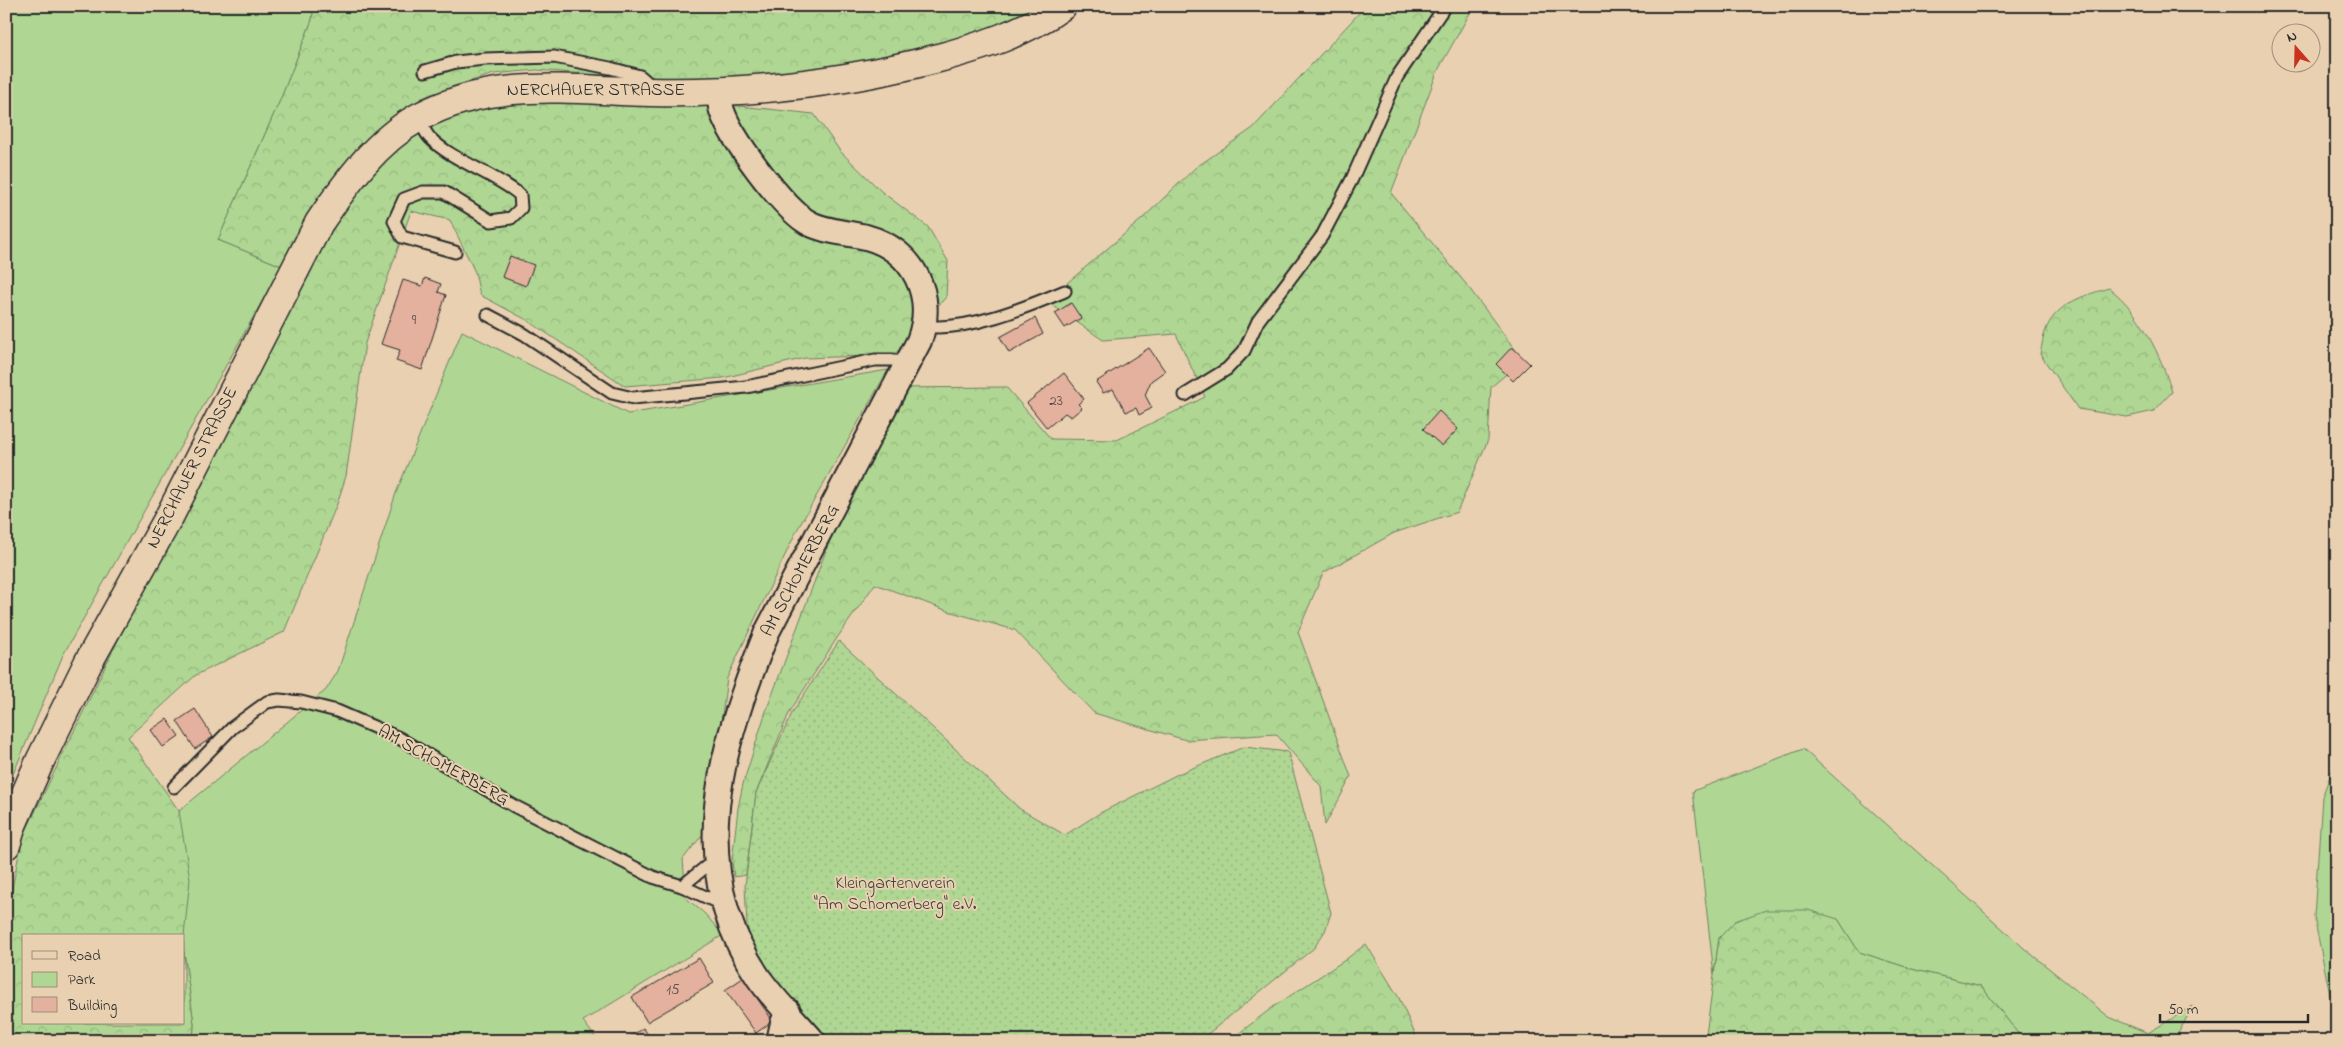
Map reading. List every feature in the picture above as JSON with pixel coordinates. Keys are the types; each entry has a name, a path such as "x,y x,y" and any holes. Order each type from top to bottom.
{"main road":[{"name":"NERCHAUER STRASSE","path":"6,845 12,825 40,761 88,663 168,519 319,223 344,186 380,147 418,118 464,99 512,88 650,92 719,92 772,89 869,74 985,45 1012,34 1062,6"}],"street":[{"name":"AM SCHOMERBERG","path":"719,92 722,111 734,134 763,177 805,221 868,238 900,255 916,276 925,295 925,326 919,341 849,480 767,632 749,676 724,758 714,824 719,883 735,936 759,978 813,1041"},
{"path":"780,1041 782,1023 788,1011"}],"lane":[{"path":"1185,395 1227,369 1244,352 1258,321 1322,236 1352,179 1397,77 1445,6"},
{"path":"426,71 456,62 485,59 554,57 640,76 648,83 650,92"},
{"path":"418,118 430,138 455,155 506,184 520,195 521,208 511,218 491,221 444,192 423,192 404,199 394,221 402,237 455,252"},
{"path":"925,326 938,328 966,325 1036,304 1065,291"},
{"path":"488,315 524,334 612,393 632,398 746,387 875,360 892,360 906,364"},
{"name":"AM SCHOMERBERG","path":"174,787 233,727 267,702 279,700 301,702 337,711 399,738 514,806 653,877 682,886 726,906"},
{"path":"682,886 717,858"}],"green space":[{"path":"6,6 314,6 312,20 281,98 218,240 282,266 63,655 6,791"},
{"path":"314,6 1037,6 989,32 924,51 813,74 689,82 536,70 494,74 454,86 422,98 396,116 282,266 218,240 281,98 312,20"},
{"path":"1363,6 1474,6 1438,70 1391,193 1466,284 1523,360 1491,387 1488,440 1457,512 1394,533 1323,573 1298,632 1351,777 1325,825 1321,786 1276,734 1186,740 1094,713 1015,630 948,611 875,584 837,638 789,713 756,793 746,875 734,877 732,861 738,808 743,784 765,714 828,545 895,388 1006,387 1051,439 1117,440 1205,397 1176,334 1103,340 1046,301 1142,219 1195,168 1253,128 1360,12"},
{"path":"609,92 814,114 840,151 882,192 928,227 948,261 946,297 894,355 805,358 723,378 625,386 527,320 480,295 475,272 450,220 411,211 365,343 346,476 337,504 284,632 196,675 128,737 179,811 190,879 184,934 22,934 22,1024 185,1024 185,959 194,1024 193,1041 18,1041 6,1026 6,918 22,839 113,650 347,196 377,160 453,108"},
{"path":"2109,288 2140,322 2162,364 2172,392 2154,411 2127,417 2078,409 2040,354 2046,330 2058,312 2073,301"},
{"path":"462,331 628,414 888,370 796,532 727,678 707,829 683,859 686,898 705,914 723,935 583,1021 598,1041 193,1041 194,1024 185,959 185,934 183,934 179,811 326,690 338,671 396,493"},
{"name":"Kleingartenverein \"Am Schomerberg\" e.V.","path":"839,641 1020,809 1065,835 1100,813 1178,774 1244,747 1288,752 1331,913 1325,931 1314,948 1199,1041 822,1041 751,948 747,925 745,886 756,793 792,713"},
{"path":"1803,749 2025,949 2109,1017 2148,1033 2193,1006 2174,1041 2024,1041 1981,986 1915,970 1859,952 1838,919 1719,938 1714,975 1693,791"},
{"path":"2337,758 2337,1029 2314,917 2322,797"},
{"path":"1766,910 1808,910 1838,919 1859,952 1915,970 1981,986 2024,1041 1708,1041 1706,1035 1719,938 1735,921"},
{"path":"1366,944 1399,998 1418,1041 1229,1041 1273,1007"}],"building":[{"path":"510,256 534,265 526,286 502,277"},
{"path":"425,278 441,284 438,292 446,295 422,370 396,361 400,350 381,344 403,280 422,286"},
{"path":"1071,303 1081,318 1065,328 1055,313"},
{"path":"1035,318 1043,334 1009,353 1000,337"},
{"path":"1512,347 1530,364 1513,381 1496,364"},
{"path":"1149,348 1165,371 1151,381 1145,395 1152,408 1139,415 1136,408 1126,412 1113,389 1103,393 1096,382"},
{"path":"1064,373 1084,399 1078,404 1082,408 1071,417 1065,413 1047,428 1027,403"},
{"path":"1439,411 1458,429 1442,446 1423,429"},
{"path":"195,709 213,737 195,749 177,721"},
{"path":"167,719 179,736 163,747 151,730"},
{"path":"699,958 714,983 647,1022 632,997"},
{"path":"743,978 773,1021 756,1033 725,990"},
{"path":"643,1028 653,1041 624,1041"},
{"path":"756,1033 761,1041 745,1041"}]}
